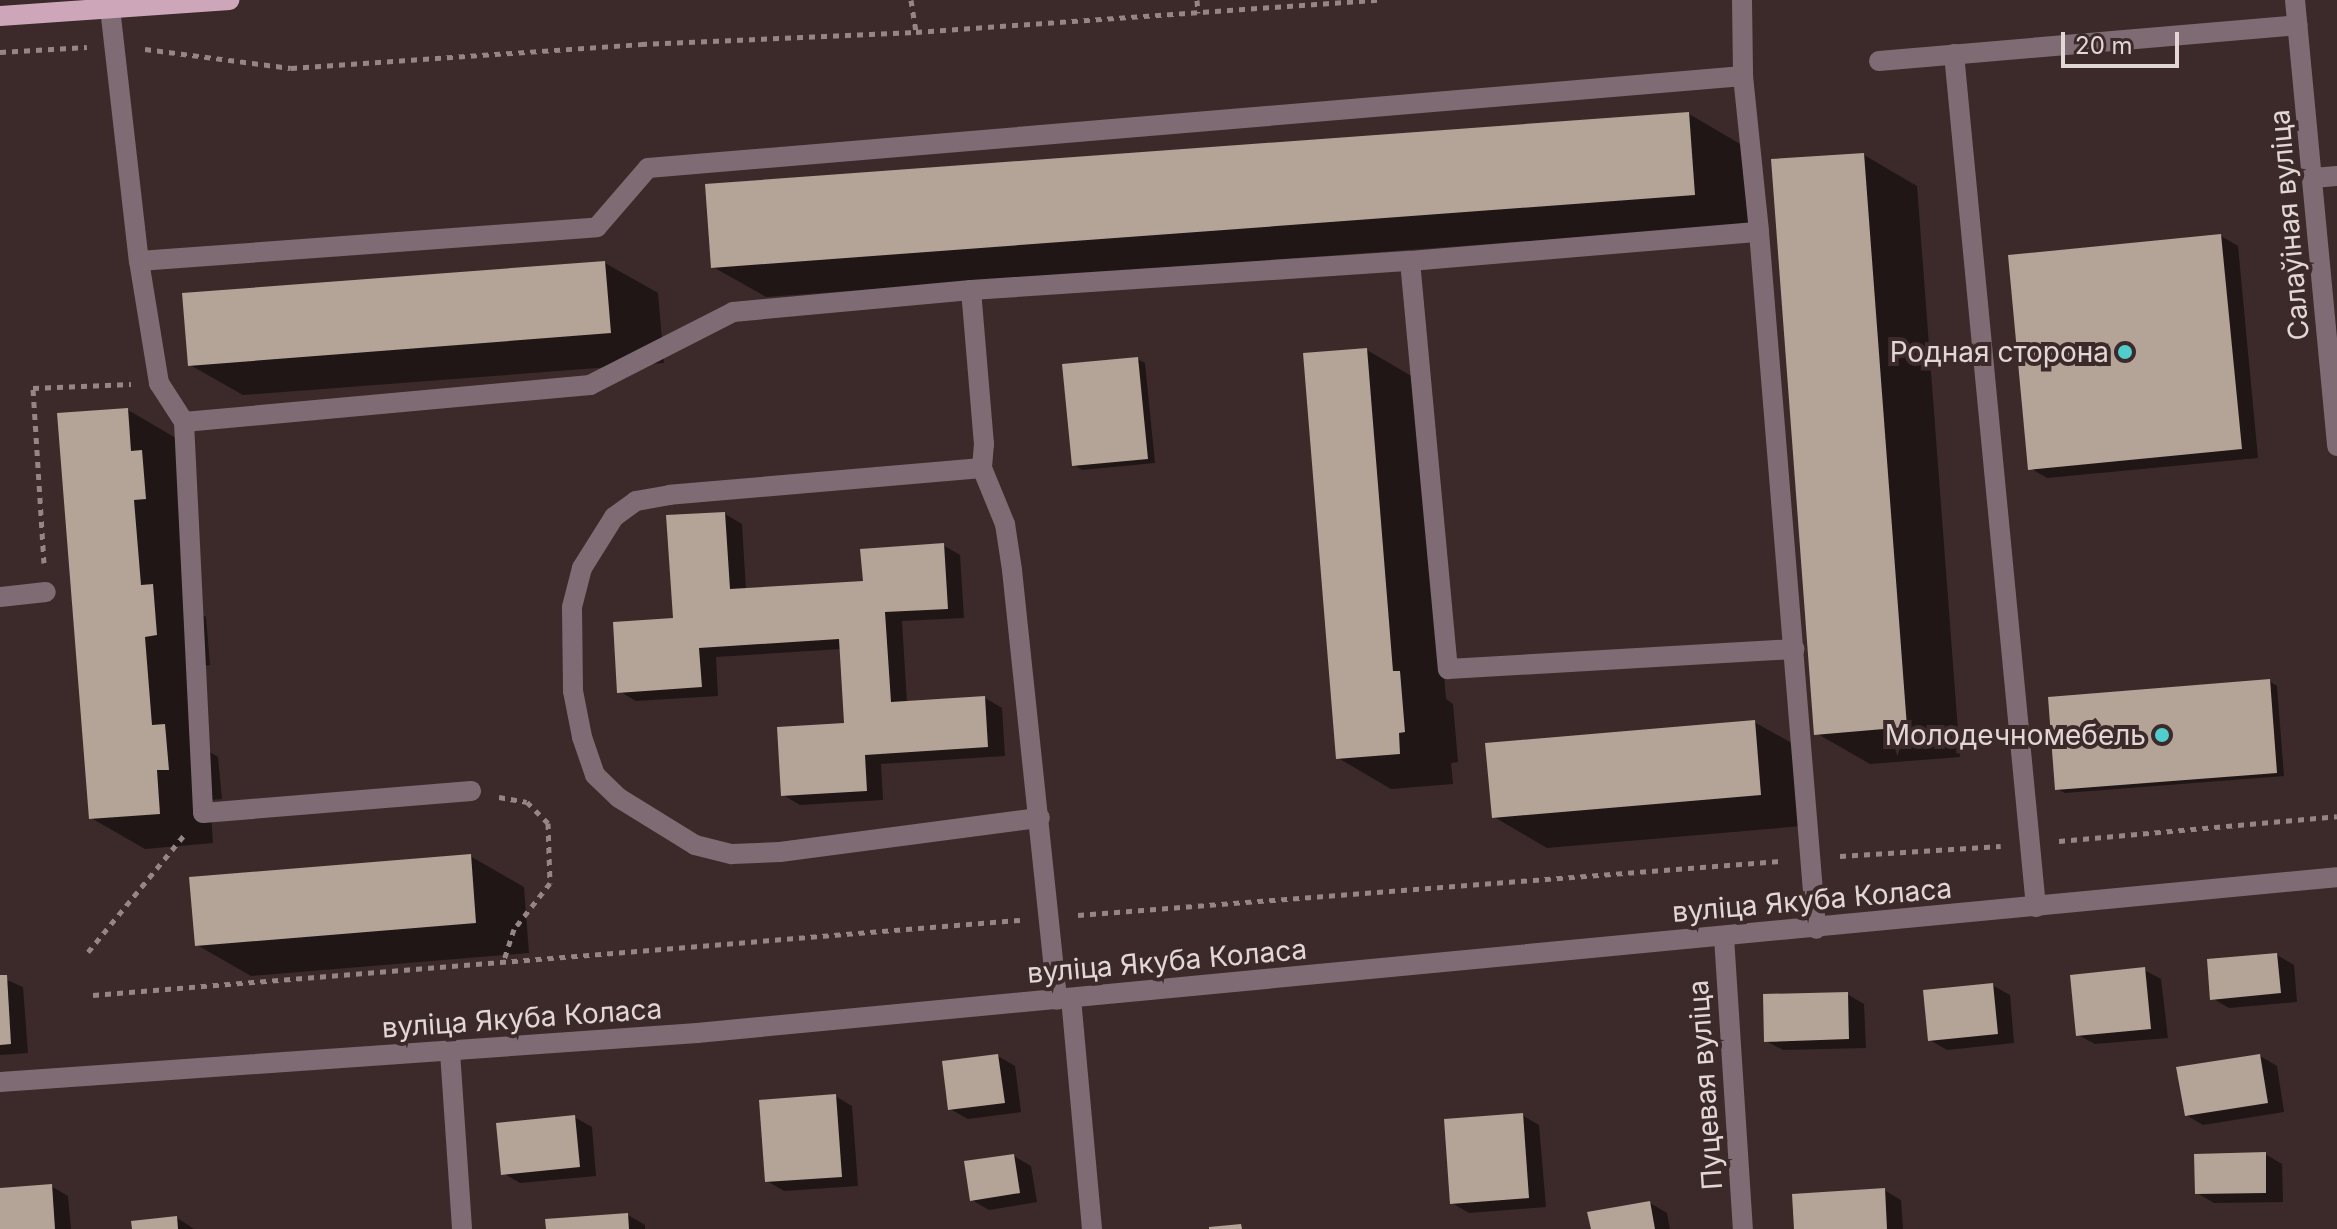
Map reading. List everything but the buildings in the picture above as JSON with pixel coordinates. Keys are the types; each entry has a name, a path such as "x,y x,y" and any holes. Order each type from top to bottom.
{"main road":[{"path":"0,16 229,0"}],"street":[{"path":"1742,0 1743,76 1759,232 1816,929"},
{"name":"Салаўіная вуліца","path":"2295,0 2337,446"},
{"path":"110,8 139,261 159,383 184,422 203,813 471,791"},
{"path":"1879,61 2297,25"},
{"path":"1954,54 2036,907"},
{"path":"139,261 597,227 648,168 1743,76"},
{"path":"2313,178 2337,176"},
{"path":"184,422 590,385 733,312 971,290 1410,261 1759,232"},
{"path":"1410,261 1448,669 1794,649"},
{"path":"971,290 984,444 982,468 1005,524 1049,917 1064,999 1092,1229"},
{"path":"982,468 670,495 636,501 614,517 582,568 572,607 573,691 582,737 595,775 619,798 695,845 732,854 780,852 1040,818"},
{"path":"0,597 46,592"},
{"name":"вуліца Якуба Коласа","path":"0,1082 450,1052 1064,999 2337,877"},
{"name":"Пуцевая вуліца","path":"1724,937 1743,1229"},
{"path":"450,1052 462,1229"}],"path":[{"path":"911,0 916,32"},
{"path":"1197,0 1198,13"},
{"path":"0,52 115,45 291,68 641,44 916,32 1378,0"},
{"path":"46,592 33,388 159,383"},
{"path":"471,791 527,802 548,823 550,883 514,929 503,963"},
{"path":"88,952 203,813"},
{"path":"93,995 1049,917 2030,844 2337,816"}],"place":[{"name":"Родная сторона","path":"2125,352"},
{"name":"Молодечномебель","path":"2162,735"}]}
